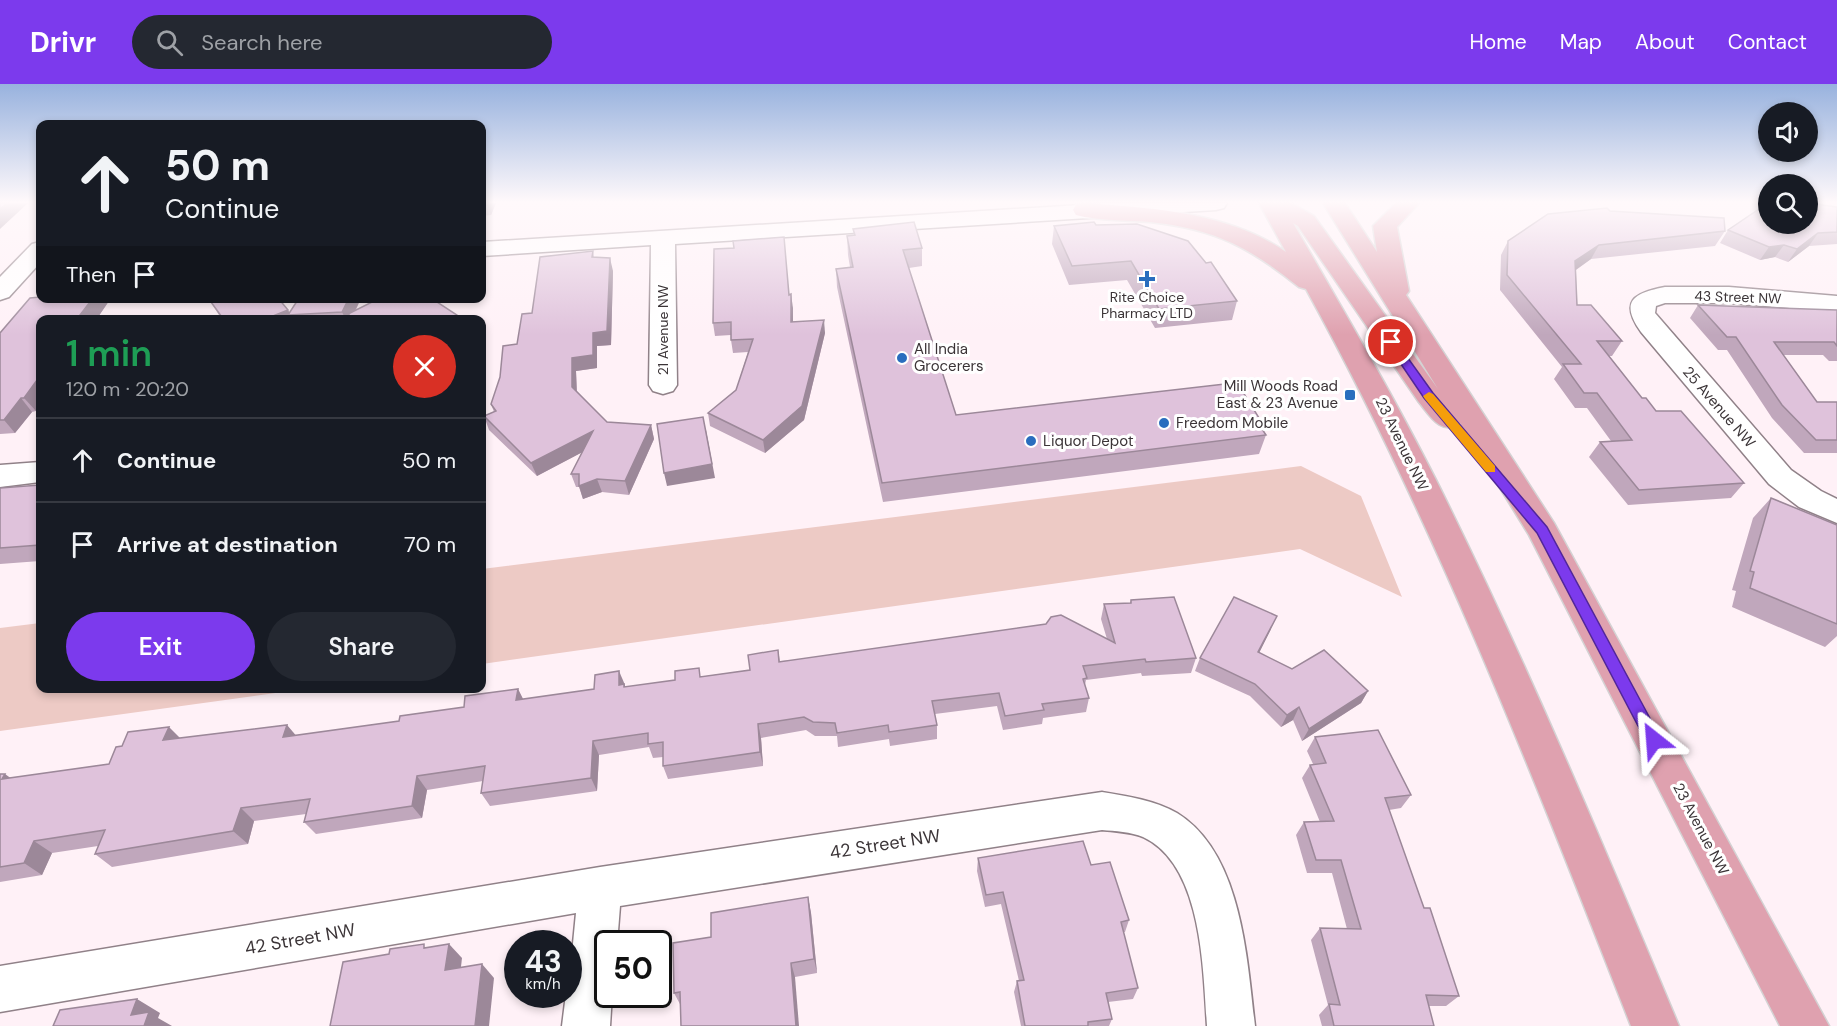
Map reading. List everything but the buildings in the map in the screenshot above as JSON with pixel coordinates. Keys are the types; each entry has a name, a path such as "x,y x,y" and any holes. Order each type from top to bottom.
{"main road":[{"path":"1260,247 1269,251 1324,296"},
{"name":"23 Avenue NW","path":"1297,247 1421,482 1531,723 1655,1026"},
{"path":"1325,247 1428,395 1543,531"},
{"name":"23 Avenue NW","path":"1362,247 1543,531 1805,1026"},
{"path":"1389,247 1401,310"}],"street":[{"path":"486,249 516,247"},
{"name":"21 Avenue NW","path":"663,247 663,385"},
{"path":"4,283 36,253"},
{"path":"4,283 36,278"},
{"name":"43 Street NW","path":"1643,304 1649,298 1665,296 1729,295 1837,304"},
{"name":"25 Avenue NW","path":"1643,304 1642,313 1650,326 1780,477 1823,506"},
{"path":"0,476 36,472"},
{"name":"42 Street NW","path":"0,989 600,888 1102,811 1131,814 1167,830 1184,847 1214,900 1221,935 1232,1026"},
{"path":"586,1026 600,888"}],"shaded area":[{"path":"1301,466 1361,496 1402,597 1300,549 486,663 486,568"},
{"path":"36,624 36,693 275,693 0,731 0,628"}],"slow traffic":[{"path":"1429,396 1491,469"}],"place":[{"name":"Rite Choice Pharmacy LTD","path":"1147,279"},
{"name":"All India Grocerers","path":"902,358"},
{"name":"Mill Woods Road East & 23 Avenue","path":"1350,395"},
{"name":"Freedom Mobile","path":"1164,423"},
{"name":"Liquor Depot","path":"1031,441"}],"route":[{"path":"1391,342 1428,395 1543,531 1654,740"}]}
